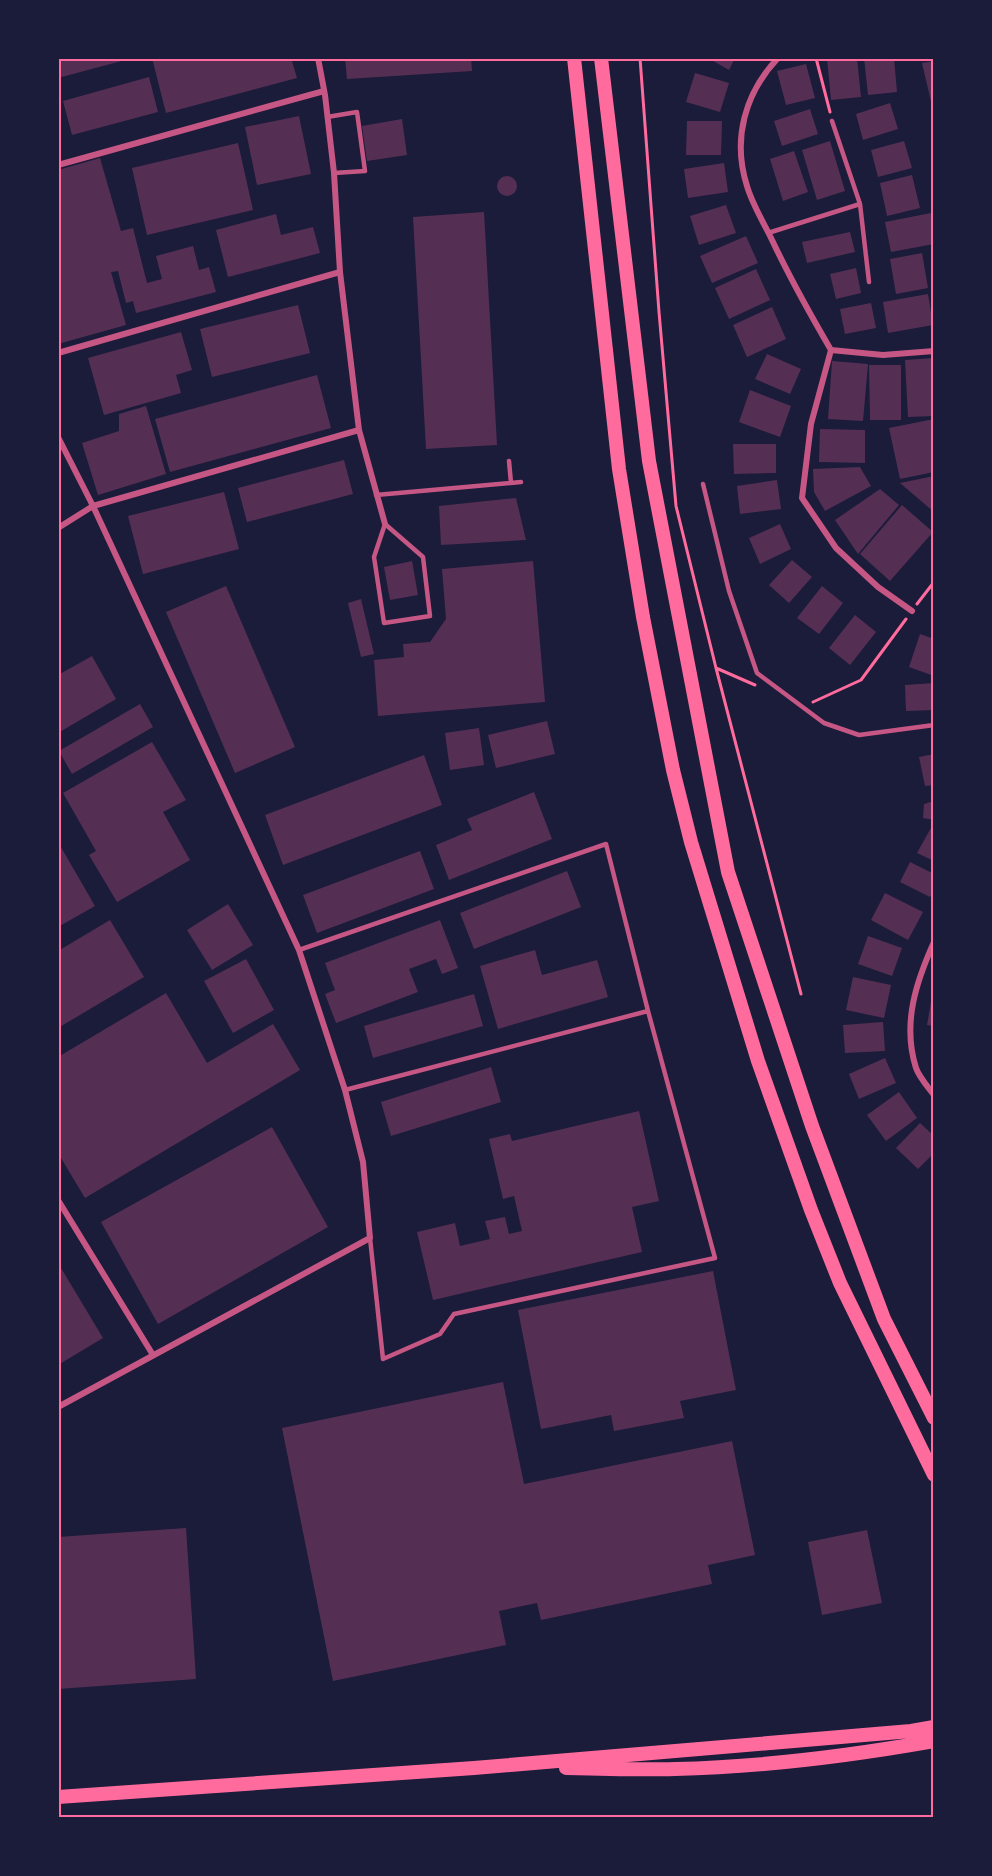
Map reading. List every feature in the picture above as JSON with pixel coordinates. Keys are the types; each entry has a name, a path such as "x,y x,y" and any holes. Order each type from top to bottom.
{"main road":[{"path":"572,58 619,469 648,640 673,770 690,842 758,1061 811,1210 840,1283 933,1475"},
{"path":"601,58 649,461 728,872 812,1126 880,1308 933,1418"},
{"path":"58,1797 474,1768 911,1731 933,1727"},
{"path":"474,1768 676,1769 768,1764 871,1752 933,1741"}],"street":[{"path":"318,58 334,173 340,272 359,430 385,524"},
{"path":"778,58 752,94 741,127 740,154 747,186 768,233 794,287 831,350 811,424 802,498 836,548 878,586 912,611"},
{"path":"58,165 324,91"},
{"path":"58,353 340,272"},
{"path":"831,350 883,355 933,351"},
{"path":"58,528 93,506 359,430"},
{"path":"58,437 93,506 299,950 345,1090 363,1162 370,1238 58,1407"},
{"path":"933,942 913,996 909,1028 916,1069 933,1095"},
{"path":"58,1200 153,1355"}],"lane":[{"path":"327,117 357,112 365,171 334,173"},
{"path":"832,121 860,204 869,282"},
{"path":"768,233 860,204"},
{"path":"509,461 511,483"},
{"path":"376,495 521,482"},
{"path":"703,484 729,591 757,673 824,723 859,735 933,725"},
{"path":"385,524 423,557 430,616 384,622 374,557 385,524"},
{"path":"299,950 606,844 648,1011 715,1258 454,1314 441,1334 383,1359 370,1238"},
{"path":"345,1090 648,1011"}],"path":[{"path":"640,58 676,506 801,994"},
{"path":"816,58 832,121"},
{"path":"803,707 861,680 933,582"},
{"path":"716,668 760,687"}],"building":[{"path":"58,58 129,58 129,59 58,78"},
{"path":"152,58 291,58 297,78 166,113"},
{"path":"345,58 471,58 472,71 347,79"},
{"path":"708,58 735,58 729,70"},
{"path":"827,58 857,58 861,97 831,100"},
{"path":"864,58 894,58 897,92 868,95"},
{"path":"934,61 934,110 933,110 922,63"},
{"path":"806,64 815,98 786,105 777,71"},
{"path":"695,73 729,83 720,112 686,102"},
{"path":"149,77 158,112 72,135 63,101"},
{"path":"890,103 898,129 863,140 856,114"},
{"path":"810,109 818,134 782,146 774,121"},
{"path":"299,116 311,174 257,185 245,127"},
{"path":"402,119 407,155 367,161 362,126"},
{"path":"687,121 722,121 721,155 686,155"},
{"path":"830,141 845,191 817,200 802,150"},
{"path":"904,141 912,168 878,177 871,150"},
{"path":"238,143 253,210 147,235 132,168"},
{"path":"794,151 808,192 783,201 770,159"},
{"path":"100,158 121,231 133,228 147,283 162,279 156,256 193,246 199,270 209,267 216,292 136,313 133,301 126,303 118,271 111,272 126,325 58,344 58,170"},
{"path":"724,163 728,192 688,198 684,169"},
{"path":"912,175 920,208 887,216 880,183"},
{"path":"503,176 511,176 517,182 517,190 511,196 503,196 497,190 497,182"},
{"path":"726,205 736,233 699,245 690,216"},
{"path":"484,212 497,445 426,449 413,217"},
{"path":"931,213 934,244 891,252 885,222"},
{"path":"276,214 281,235 313,227 320,253 228,277 216,230"},
{"path":"850,232 855,252 807,263 802,242"},
{"path":"746,236 758,263 712,283 700,256"},
{"path":"922,253 928,288 896,294 890,259"},
{"path":"856,268 861,293 836,299 830,274"},
{"path":"756,269 770,300 729,319 715,288"},
{"path":"928,294 933,325 888,333 883,302"},
{"path":"871,303 876,328 845,334 840,309"},
{"path":"298,305 310,353 212,377 200,329"},
{"path":"772,307 786,339 747,357 733,325"},
{"path":"181,332 192,370 176,375 181,393 104,415 88,358"},
{"path":"767,354 801,369 790,394 755,379"},
{"path":"934,358 934,416 908,417 905,360"},
{"path":"832,361 868,364 863,421 828,419"},
{"path":"869,365 901,365 901,420 870,420"},
{"path":"317,375 331,428 170,472 155,419"},
{"path":"750,390 791,406 780,437 739,422"},
{"path":"146,406 166,474 98,495 82,443 119,431 119,414"},
{"path":"934,419 934,472 900,479 889,428"},
{"path":"820,429 865,430 865,463 819,462"},
{"path":"733,444 776,444 776,473 734,474"},
{"path":"344,460 353,494 247,522 238,488"},
{"path":"860,467 871,486 825,511 814,492 813,469"},
{"path":"934,476 934,512 900,483"},
{"path":"777,480 781,509 740,514 737,486"},
{"path":"880,489 899,505 858,554 835,520"},
{"path":"224,492 239,549 143,574 128,516"},
{"path":"516,498 526,540 441,545 439,506"},
{"path":"902,505 933,532 890,581 860,554"},
{"path":"780,524 791,549 760,564 749,538"},
{"path":"792,560 812,577 789,603 769,585"},
{"path":"412,561 418,595 390,600 384,567"},
{"path":"533,561 545,702 378,716 374,660 404,657 403,644 430,642 446,619 442,569"},
{"path":"226,586 295,747 235,773 166,612"},
{"path":"822,586 843,603 819,634 797,618"},
{"path":"361,599 374,654 361,657 348,603"},
{"path":"855,615 876,632 850,665 829,648"},
{"path":"920,634 934,639 934,676 909,667"},
{"path":"92,656 116,699 58,733 58,675"},
{"path":"934,683 934,710 906,711 905,685"},
{"path":"140,704 153,727 72,774 59,751"},
{"path":"547,721 555,754 496,768 488,735"},
{"path":"479,728 484,765 450,770 445,733"},
{"path":"152,742 186,800 163,812 190,860 117,902 89,855 96,851 63,793"},
{"path":"934,754 934,785 925,786 919,757"},
{"path":"424,755 442,805 283,865 265,815"},
{"path":"534,792 552,839 449,880 436,845 472,830 467,819"},
{"path":"934,801 934,820 923,818 924,804"},
{"path":"932,826 934,827 934,861 917,853"},
{"path":"58,842 95,906 58,927"},
{"path":"420,851 434,889 317,933 303,895"},
{"path":"910,862 934,874 934,891 930,897 900,882"},
{"path":"567,871 581,907 474,949 460,913"},
{"path":"885,893 923,912 908,940 871,920"},
{"path":"228,904 253,945 212,970 187,930"},
{"path":"110,920 144,977 58,1028 58,951"},
{"path":"440,920 458,968 442,974 436,959 409,969 418,992 336,1023 325,994 335,990 325,963"},
{"path":"868,936 902,948 892,976 858,964"},
{"path":"535,950 542,975 597,960 608,997 498,1029 480,966"},
{"path":"246,959 274,1010 233,1033 204,981"},
{"path":"853,977 891,985 884,1018 846,1010"},
{"path":"166,993 207,1063 273,1024 300,1070 85,1198 58,1153 58,1057"},
{"path":"474,994 483,1026 373,1058 364,1026"},
{"path":"932,996 934,996 934,1026 927,1025"},
{"path":"883,1022 885,1051 845,1053 843,1025"},
{"path":"885,1058 896,1083 859,1099 849,1074"},
{"path":"491,1067 501,1102 391,1136 381,1102"},
{"path":"899,1092 917,1118 886,1141 867,1115"},
{"path":"639,1111 659,1201 632,1207 642,1252 433,1300 417,1232 455,1223 460,1246 490,1239 485,1221 505,1217 509,1234 522,1231 514,1196 503,1199 489,1139 510,1134 512,1141"},
{"path":"920,1123 934,1136 934,1153 918,1169 896,1148"},
{"path":"272,1127 328,1227 158,1324 101,1222"},
{"path":"58,1263 103,1338 58,1365"},
{"path":"713,1271 736,1390 680,1401 684,1418 614,1431 611,1415 541,1429 518,1310"},
{"path":"503,1382 524,1484 732,1441 755,1555 708,1565 712,1584 541,1620 537,1603 499,1611 506,1645 333,1681 282,1428"},
{"path":"186,1528 196,1679 58,1689 58,1537"},
{"path":"867,1530 882,1603 822,1615 808,1542"}]}
